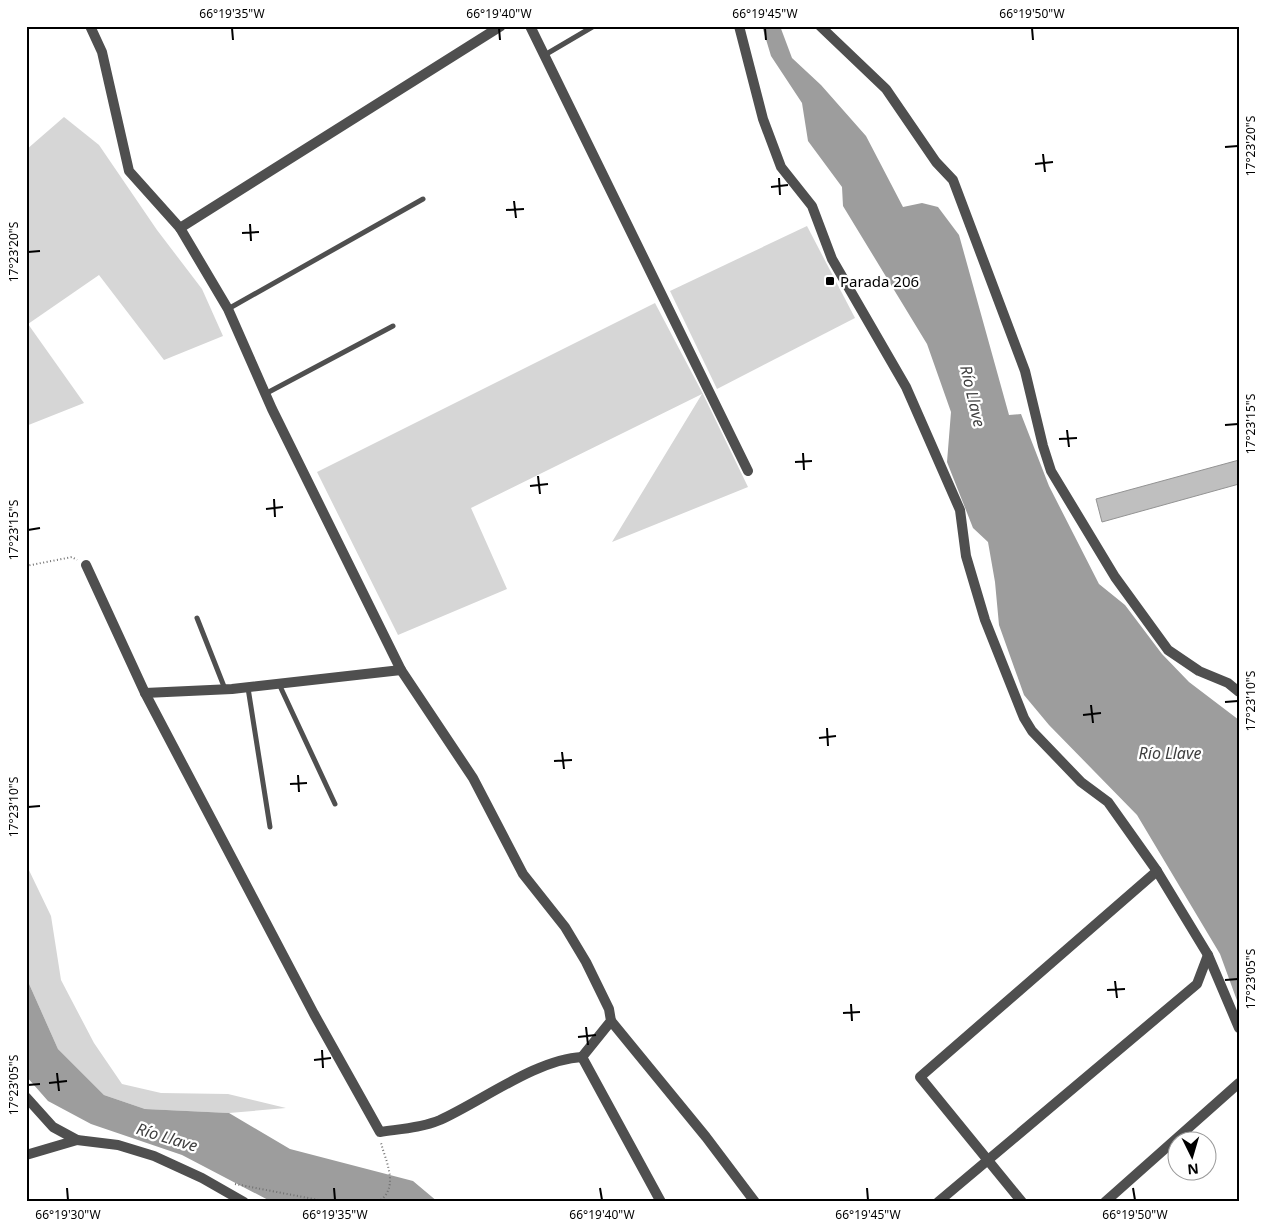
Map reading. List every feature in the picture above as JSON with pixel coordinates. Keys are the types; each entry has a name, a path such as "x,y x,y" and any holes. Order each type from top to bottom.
{"street":[{"path":"91,26 102,52 129,170 180,228 228,309 265,394 401,670 472,778 524,874 565,927 586,962 609,1009 611,1021 706,1137 755,1202"},
{"path":"180,228 501,26"},
{"path":"530,26 543,56 748,471"},
{"path":"739,26 763,120 781,167 812,206 832,259 906,387 960,510 966,556 985,620 1024,718 1032,731 1081,782 1108,802 1157,871 1208,955 1239,1028"},
{"path":"820,26 886,90 936,162 953,180 1025,371 1042,446 1051,471 1115,577 1168,650 1199,671 1228,683 1239,692"},
{"path":"86,565 145,693 314,1014 380,1132 411,1128 438,1121 554,1061 582,1057 611,1021"},
{"path":"145,693 248,687 401,670"},
{"path":"1022,1202 920,1078 1157,871"},
{"path":"938,1202 1197,984 1208,955"},
{"path":"582,1057 661,1202"},
{"path":"1105,1202 1239,1083"},
{"path":"26,1097 53,1127 77,1140 118,1145 154,1156 216,1186 244,1202"},
{"path":"26,1155 77,1140"}],"lane":[{"path":"543,56 594,26"},
{"path":"228,309 423,199"},
{"path":"265,394 393,326"},
{"path":"197,618 225,689"},
{"path":"278,684 335,804"},
{"path":"248,687 270,827"}],"path":[{"path":"26,566 72,557 86,565"},
{"path":"378,1202 391,1185 389,1166 380,1144 380,1132"},
{"path":"216,1186 238,1184 329,1202"}],"shaded area":[{"path":"64,117 99,145 157,230 202,289 223,336 164,360 99,275 28,324 84,403 26,426 26,150"},
{"path":"807,226 855,318 717,389 670,291"},
{"path":"655,303 703,394 748,487 612,542 702,394 471,508 507,589 398,635 317,472"},
{"path":"26,864 51,916 61,980 94,1043 122,1084 161,1093 228,1094 286,1108 229,1113 145,1109 104,1095 58,1049 26,977"}],"water":[{"name":"Río Llave","path":"762,26 780,26 792,58 821,85 866,136 903,207 922,203 938,207 959,235 1009,415 1021,414 1049,486 1099,584 1125,605 1162,654 1189,682 1239,720 1239,1006 1220,954 1137,815 1049,725 1024,695 999,625 995,582 988,542 973,528 947,462 951,412 927,344 843,206 842,187 808,141 802,103 771,56"},
{"name":"Río Llave","path":"26,977 58,1049 104,1095 145,1109 229,1113 290,1149 413,1181 438,1202 272,1202 182,1155 91,1124 48,1101 26,1076"}],"building":[{"path":"1239,460 1239,484 1102,522 1096,499"}],"place":[{"name":"Parada 206","path":"830,281"}]}
